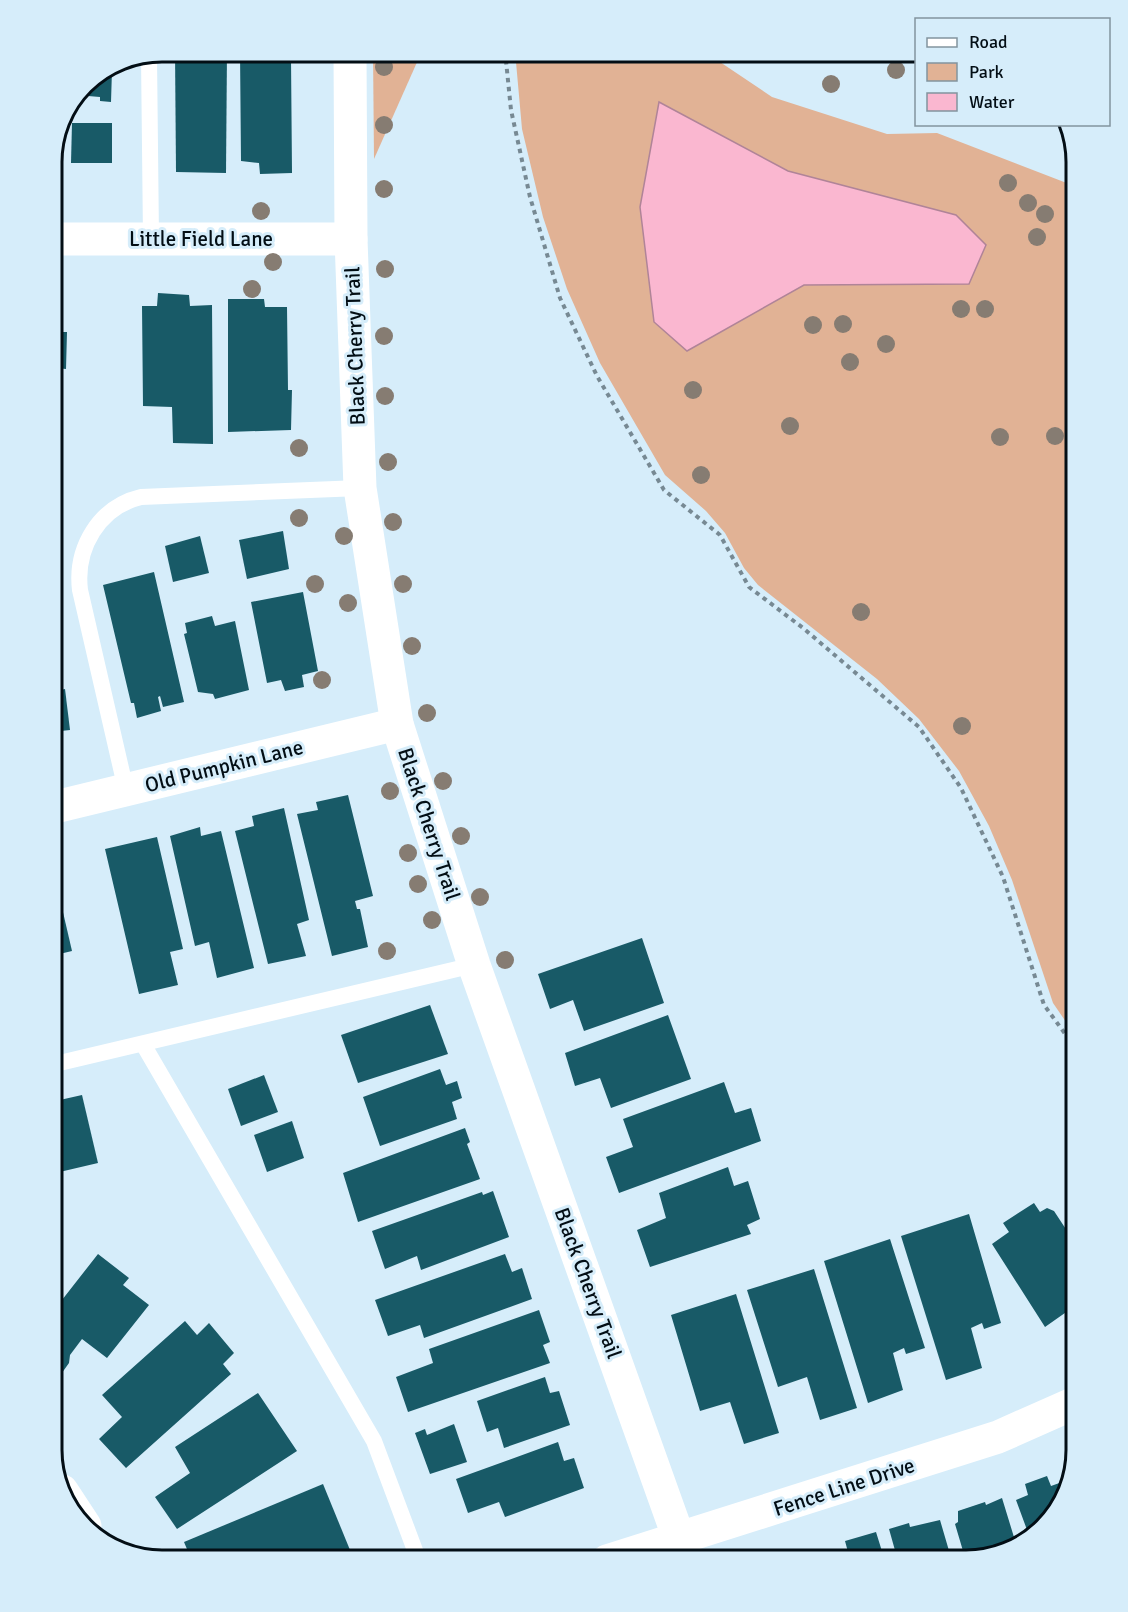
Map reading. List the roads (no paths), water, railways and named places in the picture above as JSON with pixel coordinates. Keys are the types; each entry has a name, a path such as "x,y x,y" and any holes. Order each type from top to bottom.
{"street":[{"name":"Black Cherry Trail","path":"350,62 351,239 360,488 397,724 474,965 683,1550"},
{"name":"Little Field Lane","path":"62,239 351,239"},
{"name":"Old Pumpkin Lane","path":"62,805 397,724"},
{"name":"Fence Line Drive","path":"683,1550 998,1437 1066,1407"}],"lane":[{"path":"149,63 151,239"},
{"path":"126,790 77,571 80,554 88,537 125,501 141,497 360,488"},
{"path":"62,1062 474,965"},
{"path":"143,1044 375,1441 415,1550"}],"water":[{"path":"659,102 788,171 956,215 986,245 969,284 804,285 687,351 654,322 640,207"}]}
